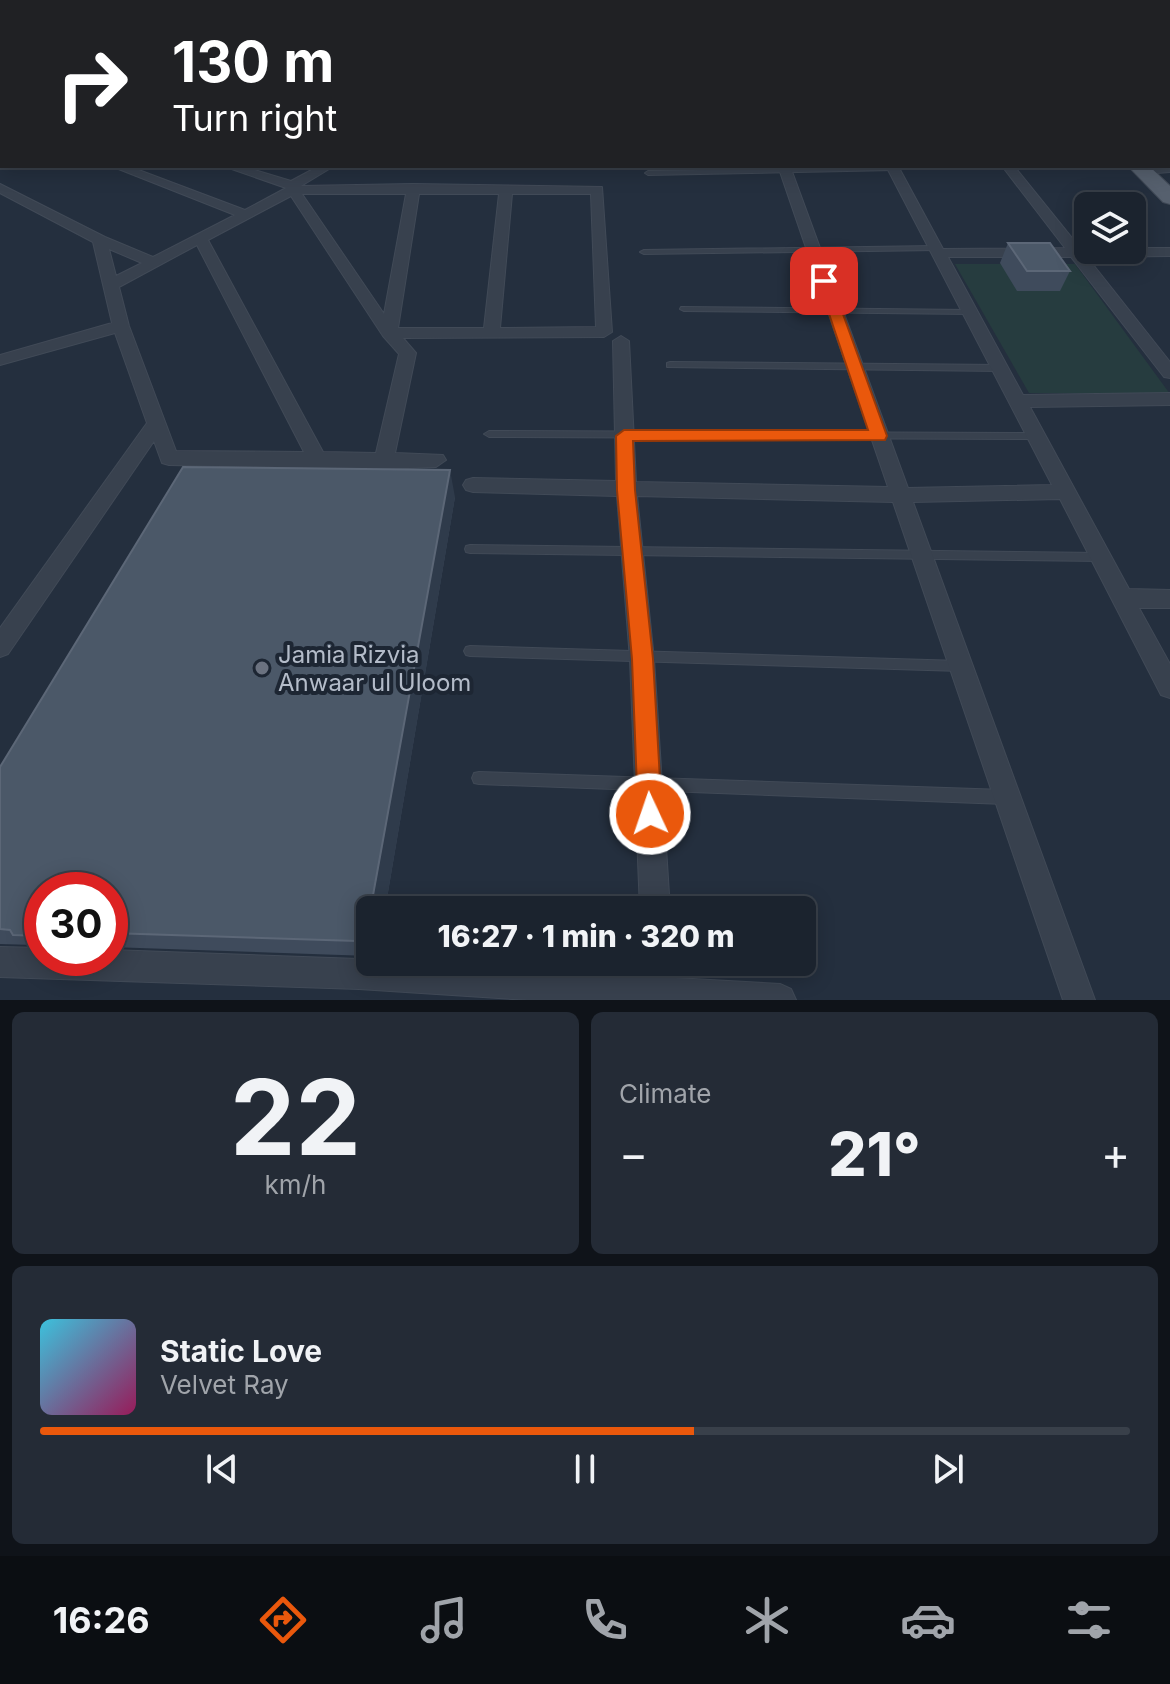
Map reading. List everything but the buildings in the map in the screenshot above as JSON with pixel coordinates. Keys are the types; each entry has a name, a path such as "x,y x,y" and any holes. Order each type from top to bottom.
{"main road":[{"path":"1158,170 1170,198"}],"street":[{"path":"122,168 245,214"},
{"path":"235,168 292,188 597,190 604,332 389,333"},
{"path":"109,286 245,214 322,168"},
{"path":"785,168 1079,1000"},
{"path":"892,168 1170,687"},
{"path":"1010,168 1074,249"},
{"path":"0,188 100,240 152,262"},
{"path":"292,188 389,333 408,353 383,462"},
{"path":"389,333 413,188"},
{"path":"491,333 506,190"},
{"path":"200,237 318,460"},
{"path":"100,240 121,326 169,458"},
{"path":"937,251 1074,254"},
{"path":"1146,253 1170,252"},
{"path":"1086,264 1170,373"},
{"path":"0,360 121,326"},
{"path":"621,341 626,490 642,659 654,896"},
{"path":"1017,401 1170,399"},
{"path":"0,647 156,424"},
{"path":"134,458 436,460"},
{"path":"473,485 900,495 1066,492"},
{"path":"1122,598 1170,599"},
{"path":"0,962 660,985 780,1000"}],"lane":[{"path":"648,173 892,168"},
{"path":"644,252 937,251"},
{"path":"684,309 970,312"},
{"path":"670,365 999,368"},
{"path":"489,434 1035,436"},
{"path":"470,549 634,554 1100,557"},
{"path":"470,651 642,659 961,666"},
{"path":"479,778 1007,797"}],"green space":[{"path":"955,264 1075,264 1170,394 1029,393"}],"place":[{"name":"Jamia Rizvia Anwaar ul Uloom","path":"262,668"}],"route":[{"path":"650,814 642,659 624,436 879,436 824,281"}]}
